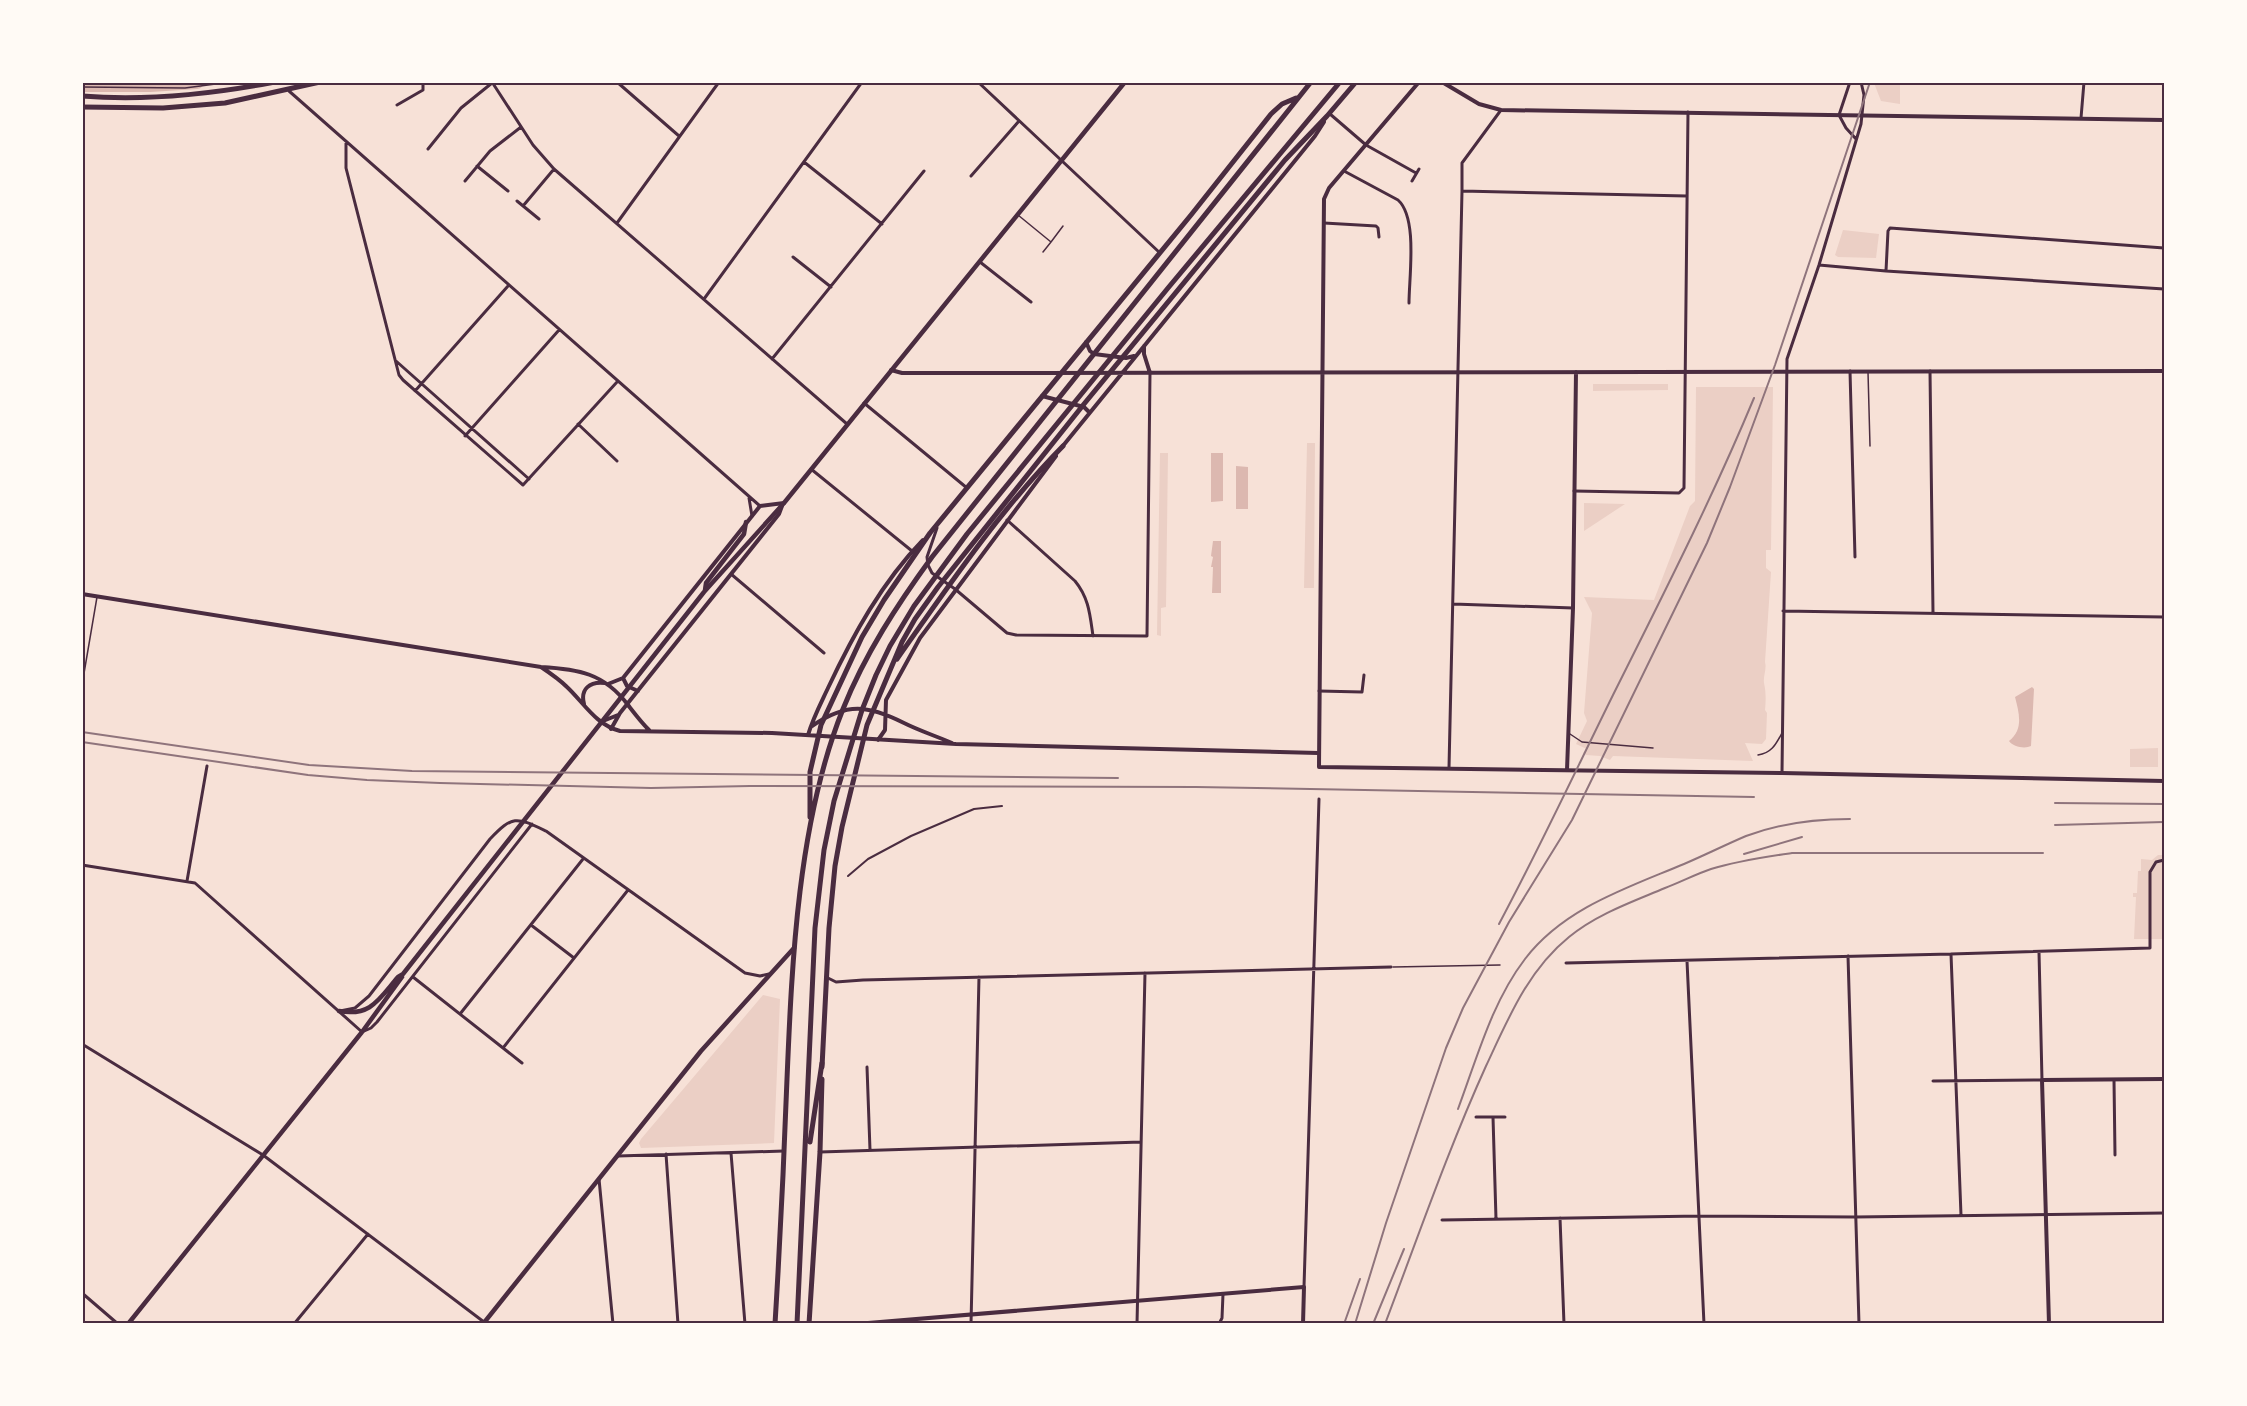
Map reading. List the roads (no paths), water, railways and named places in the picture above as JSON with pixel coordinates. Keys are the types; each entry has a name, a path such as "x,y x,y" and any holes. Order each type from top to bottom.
{"main road":[{"path":"82,96 135,97 188,94 276,82"},
{"path":"82,107 129,109 225,104 320,82"},
{"path":"128,1323 362,1032 403,974 704,592 784,503 1125,82"},
{"path":"776,1323 794,948 811,822 828,753 842,710 881,631 932,557 1311,82"},
{"path":"809,1323 820,1152 825,976 835,866 844,818 867,725 889,670 915,619 938,587 1285,160 1329,115 1356,82"},
{"path":"797,1323 815,928 824,850 834,801 862,710 885,656 908,615 967,534 1339,83"},
{"path":"811,822 810,772 821,724 862,637 930,532 1160,253 1271,114 1282,104 1298,98"},
{"path":"889,670 961,567 1046,463 1063,446"},
{"path":"704,592 706,583 744,534 746,522"},
{"path":"484,1323 701,1051 794,948"},
{"path":"339,1011 357,1013 368,1009 403,974"},
{"path":"806,1156 813,1129 822,1063"}],"street":[{"path":"397,105 423,90 423,82"},
{"path":"617,82 680,137"},
{"path":"617,223 719,82"},
{"path":"704,299 862,82"},
{"path":"978,82 1160,253"},
{"path":"1419,82 1326,194 1319,767 2164,781"},
{"path":"1442,82 1479,104 1501,110 2164,120"},
{"path":"1850,82 1839,115 1846,128 1856,139"},
{"path":"1782,773 1786,373 1790,347 1819,265 1863,115 1864,95 1861,82"},
{"path":"2080,118 2084,82"},
{"path":"428,149 460,108 492,83 520,127 554,169 848,424"},
{"path":"289,90 748,498 760,506 784,503"},
{"path":"1449,768 1462,163 1501,110"},
{"path":"1574,490 1679,493 1684,488 1688,112"},
{"path":"878,740 885,730 885,700 920,638 955,589 1089,413 1315,136 1329,115 1366,145 1417,171 1412,181"},
{"path":"971,176 1019,121"},
{"path":"465,181 498,143 520,127"},
{"path":"346,142 346,168 395,360 403,380 415,392 523,485 617,382"},
{"path":"804,162 882,224"},
{"path":"477,166 508,191"},
{"path":"523,206 554,169"},
{"path":"772,359 924,171"},
{"path":"1344,171 1398,200 1405,208 1410,223 1409,303"},
{"path":"1462,191 1687,196"},
{"path":"517,201 539,219"},
{"path":"1324,223 1376,226 1378,237"},
{"path":"1886,271 1890,228 2164,248"},
{"path":"793,257 831,287"},
{"path":"980,262 1031,302"},
{"path":"1819,265 2164,289"},
{"path":"415,392 508,286"},
{"path":"465,436 559,330"},
{"path":"1086,341 1090,351 1094,354 1126,358 1136,355"},
{"path":"940,521 929,548 928,565 937,578 955,589 1007,633 1016,635 1147,636 1150,373 1144,354 1144,345"},
{"path":"395,360 529,479"},
{"path":"891,370 902,373 1786,373 1930,370 2164,370"},
{"path":"1930,370 1933,612"},
{"path":"1850,371 1855,557"},
{"path":"1567,770 1573,608 1576,372"},
{"path":"1041,396 1084,406 1089,413"},
{"path":"864,403 967,488"},
{"path":"578,424 617,461"},
{"path":"811,469 912,551"},
{"path":"748,498 752,516"},
{"path":"600,721 615,718 628,704 779,514 784,503"},
{"path":"585,707 583,697 587,687 593,682 608,684 623,678 760,506"},
{"path":"1007,520 1075,581 1083,591 1089,604 1093,636"},
{"path":"808,735 836,672 862,622 886,585 930,532"},
{"path":"730,574 824,653"},
{"path":"82,594 582,672 593,675 608,684 650,730"},
{"path":"1453,604 1573,608"},
{"path":"1783,611 2164,617"},
{"path":"541,667 559,679 585,707 611,729 636,732 650,730 808,735 956,744 1318,753"},
{"path":"1319,691 1362,692 1364,675"},
{"path":"623,678 627,686 638,691"},
{"path":"810,727 835,712 852,708 867,708 885,713 956,744"},
{"path":"611,729 620,713"},
{"path":"187,881 207,766"},
{"path":"1303,1323 1319,799"},
{"path":"848,876 868,859 911,836 974,809 1002,806"},
{"path":"339,1011 355,1008 369,996 490,839 512,820 532,824 546,831 745,973 760,976 774,972"},
{"path":"82,865 187,881 200,886 362,1032 372,1028 532,824"},
{"path":"460,1014 583,859"},
{"path":"1566,963 2150,948 2151,867 2156,862 2164,860"},
{"path":"503,1048 628,890"},
{"path":"531,925 574,958"},
{"path":"2039,952 2049,1323"},
{"path":"1951,954 1954,1081 1961,1215"},
{"path":"1848,956 1859,1323"},
{"path":"1688,961 1704,1323"},
{"path":"825,976 836,982 1391,967"},
{"path":"1137,1323 1145,973"},
{"path":"412,977 522,1063"},
{"path":"971,1323 979,977"},
{"path":"82,1044 263,1155 484,1323"},
{"path":"867,1067 870,1150"},
{"path":"1933,1081 2164,1079"},
{"path":"2114,1080 2115,1155"},
{"path":"1476,1117 1505,1117"},
{"path":"1493,1117 1496,1220"},
{"path":"820,1152 1141,1142"},
{"path":"616,1156 784,1151"},
{"path":"731,1153 744,1323"},
{"path":"666,1154 678,1323"},
{"path":"599,1177 613,1323"},
{"path":"1442,1220 2164,1213"},
{"path":"1560,1218 1564,1323"},
{"path":"294,1323 368,1234"},
{"path":"856,1323 1304,1287"},
{"path":"82,1293 118,1323"},
{"path":"1219,1323 1222,1318 1223,1294"}],"lane":[{"path":"82,87 185,88 231,82"},
{"path":"1018,215 1051,242"},
{"path":"1043,252 1063,226"},
{"path":"1868,371 1870,446"},
{"path":"82,685 97,597"},
{"path":"1758,755 1773,749 1782,732"},
{"path":"1569,733 1582,742 1653,748"},
{"path":"1391,967 1500,965"}],"waterway":[{"path":"82,85 197,82"}],"railway":[{"path":"1355,1324 1386,1223 1446,1048 1463,1008 1509,922 1572,820 1707,543 1775,365 1870,82"},
{"path":"1499,924 1686,548 1754,398"},
{"path":"82,732 309,765 412,771 1118,778"},
{"path":"82,742 308,775 440,783 651,788 750,786 1196,787 1754,797"},
{"path":"2055,803 2164,804"},
{"path":"1458,1109 1486,1031 1503,993 1525,959 1558,926 1598,901 1746,836 1797,823 1850,819"},
{"path":"2055,825 2164,822"},
{"path":"1744,854 1802,837"},
{"path":"1385,1324 1459,1130 1502,1031 1520,996 1542,964 1580,929 1615,909 1705,871 1761,858 1792,853 2043,853"},
{"path":"1373,1324 1404,1249"},
{"path":"1344,1324 1360,1279"}]}
